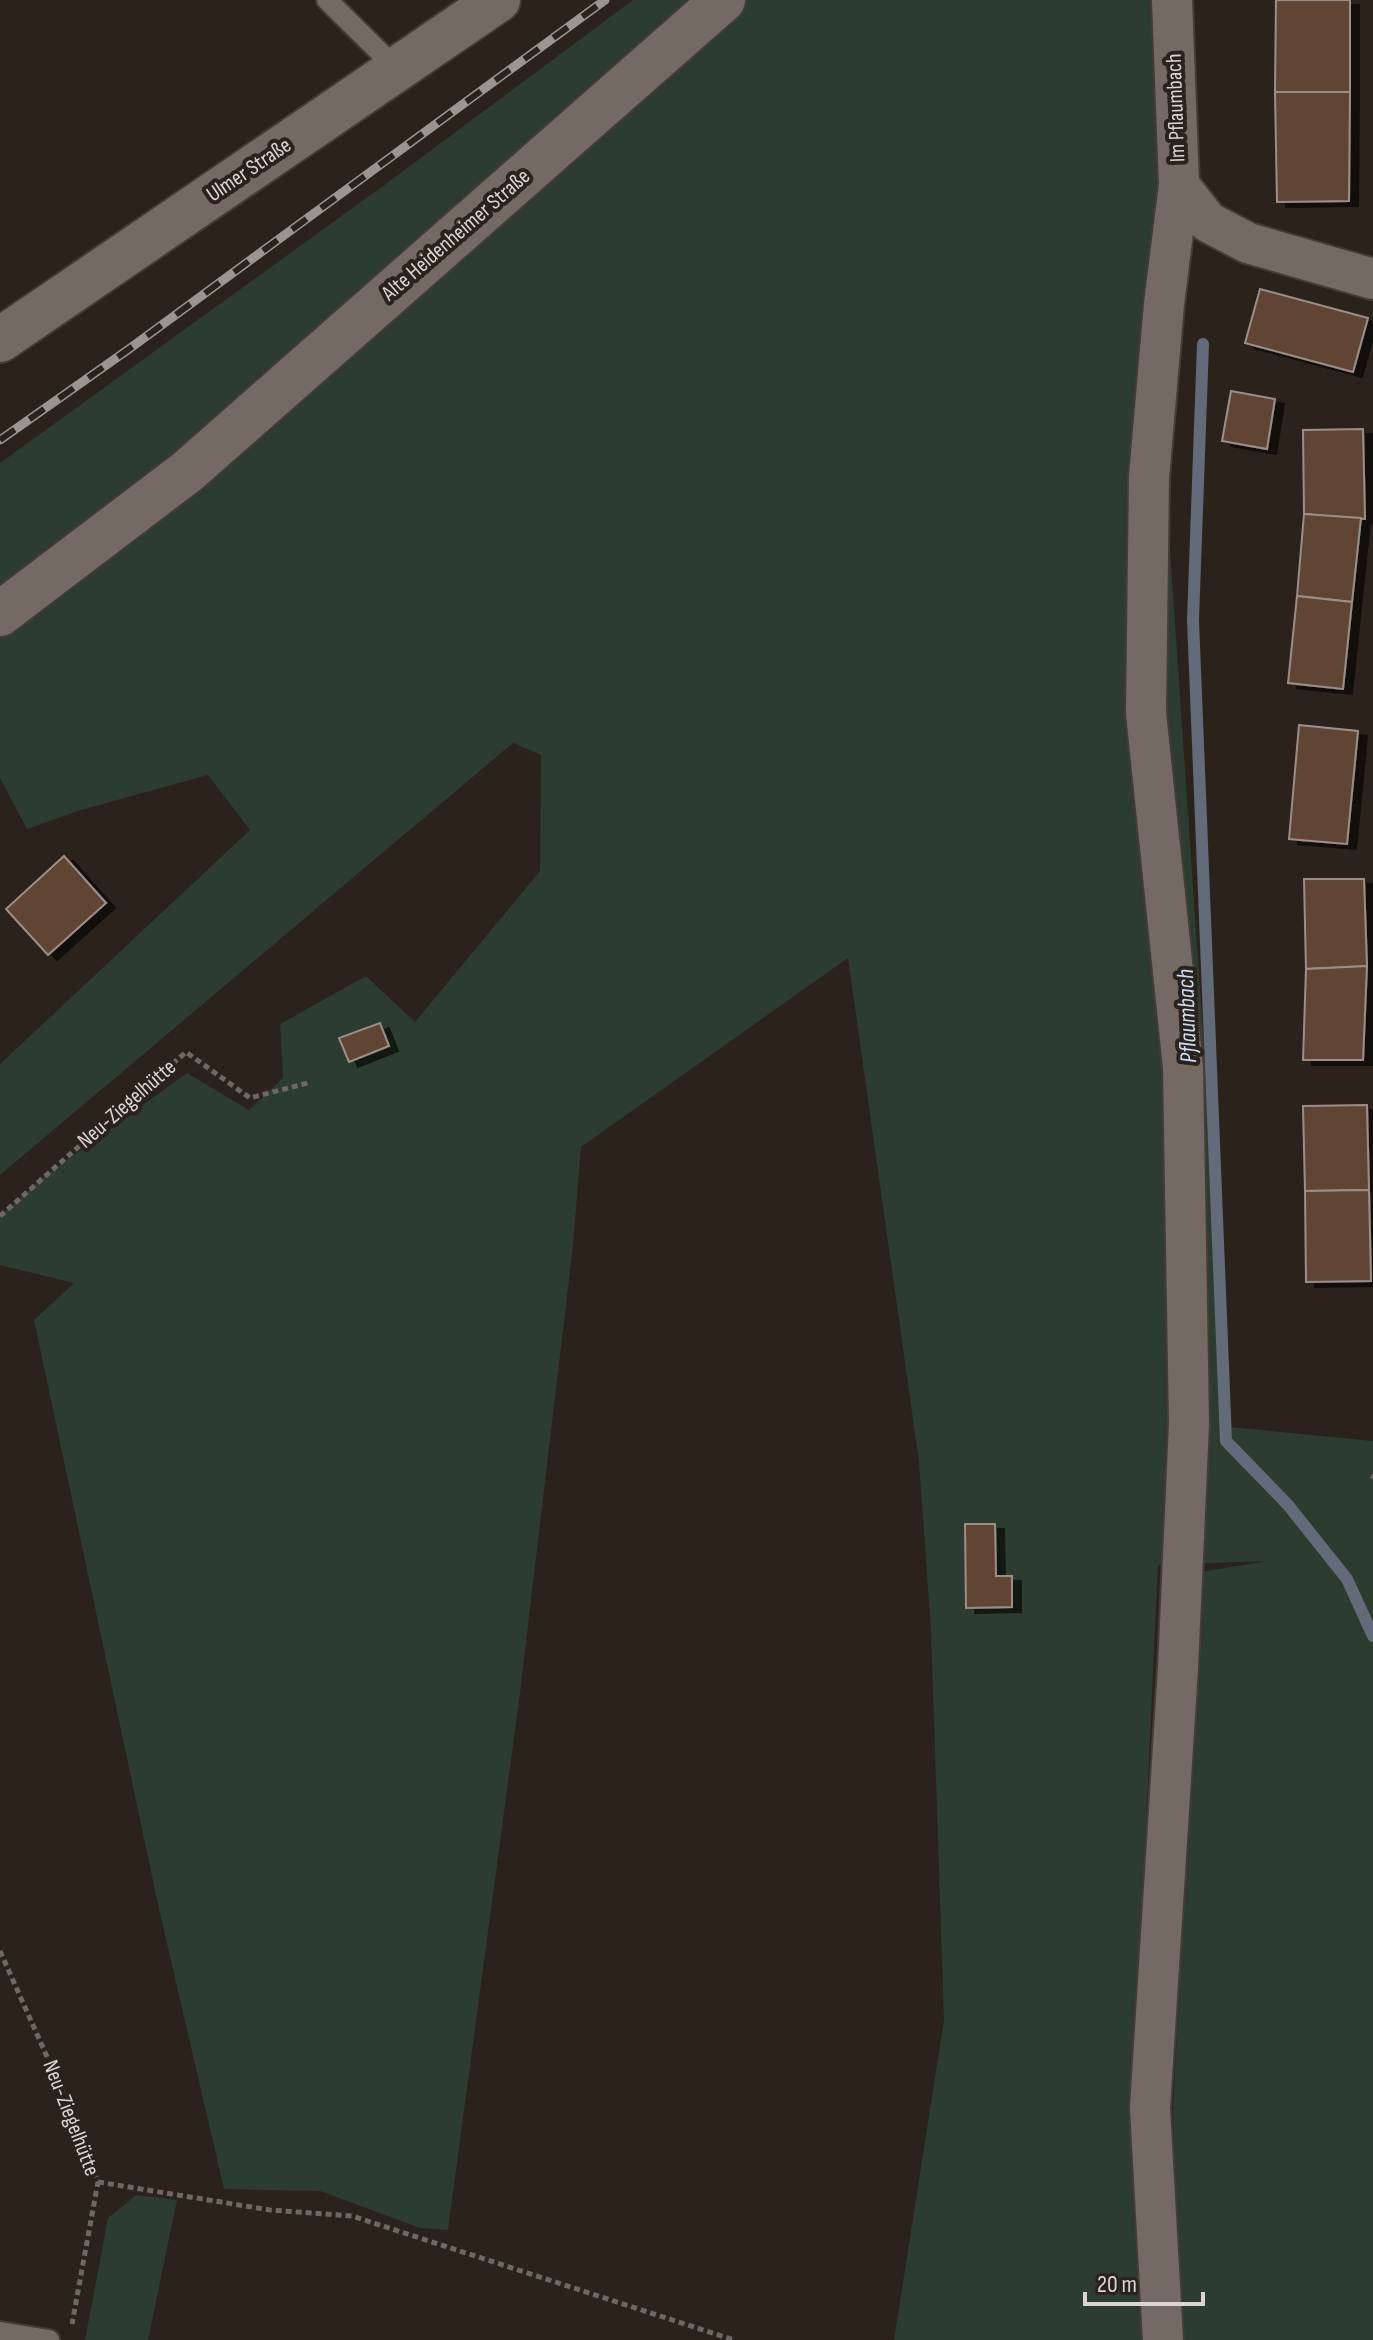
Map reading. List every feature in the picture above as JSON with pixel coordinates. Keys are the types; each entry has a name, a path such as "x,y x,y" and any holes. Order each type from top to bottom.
{"street":[{"name":"Ulmer Straße","path":"0,340 498,0"},
{"name":"Alte Heidenheimer Straße","path":"0,614 188,471 723,0"},
{"name":"Im Pflaumbach","path":"1172,0 1179,185 1208,222 1248,243 1373,279"},
{"path":"1163,2340 1150,2108 1178,1668 1189,1424 1183,1067 1146,713 1149,477 1164,304 1179,185"}],"lane":[{"path":"327,0 397,69"},
{"path":"0,2332 49,2340"}],"path":[{"name":"Neu-Ziegelhütte","path":"0,1216 186,1052 250,1098 308,1083"},
{"name":"Neu-Ziegelhütte","path":"0,1951 68,2104 98,2182 71,2326"},
{"path":"98,2182 270,2210 352,2216 734,2340"}],"green space":[{"path":"633,0 1171,0 1153,301 1230,1427 1373,1441 1373,2340 1181,2340 1173,2111 1200,1572 1267,1561 1158,1565 1133,2106 1155,2340 894,2340 944,2020 931,1631 919,1462 848,958 581,1147 573,1246 520,1693 448,2230 420,2228 320,2191 224,2189 159,1909 34,1320 74,1283 0,1265 0,1216 38,1181 187,1073 249,1110 283,1078 280,1024 366,976 415,1022 540,871 541,755 513,743 0,1175 0,1064 250,830 208,775 81,810 27,829 0,778 0,463 383,186"},
{"path":"136,2195 177,2200 148,2340 85,2340 108,2218"}],"building":[{"path":"1276,0 1350,0 1350,92 1275,92"},
{"path":"1275,92 1350,92 1349,201 1277,202"},
{"path":"1260,289 1368,318 1353,372 1245,343"},
{"path":"1231,391 1275,399 1267,449 1222,441"},
{"path":"1363,429 1365,519 1304,514 1303,430"},
{"path":"1304,514 1361,518 1352,602 1297,596"},
{"path":"1297,596 1352,602 1343,689 1288,683"},
{"path":"1299,725 1358,731 1347,844 1289,839"},
{"path":"64,856 106,903 48,955 6,909"},
{"path":"1304,879 1364,879 1367,966 1306,969"},
{"path":"1367,966 1363,1060 1303,1060 1306,969"},
{"path":"380,1023 389,1046 349,1062 339,1038"},
{"path":"1367,1105 1369,1190 1305,1191 1303,1106"},
{"path":"1369,1190 1371,1281 1306,1282 1305,1191"},
{"path":"965,1524 995,1524 996,1576 1012,1576 1012,1607 966,1608"}],"waterway":[{"name":"Pflaumbach","path":"1203,344 1193,620 1226,1441 1288,1505 1347,1579 1373,1636"}],"railway":[{"path":"0,440 605,0"}]}
